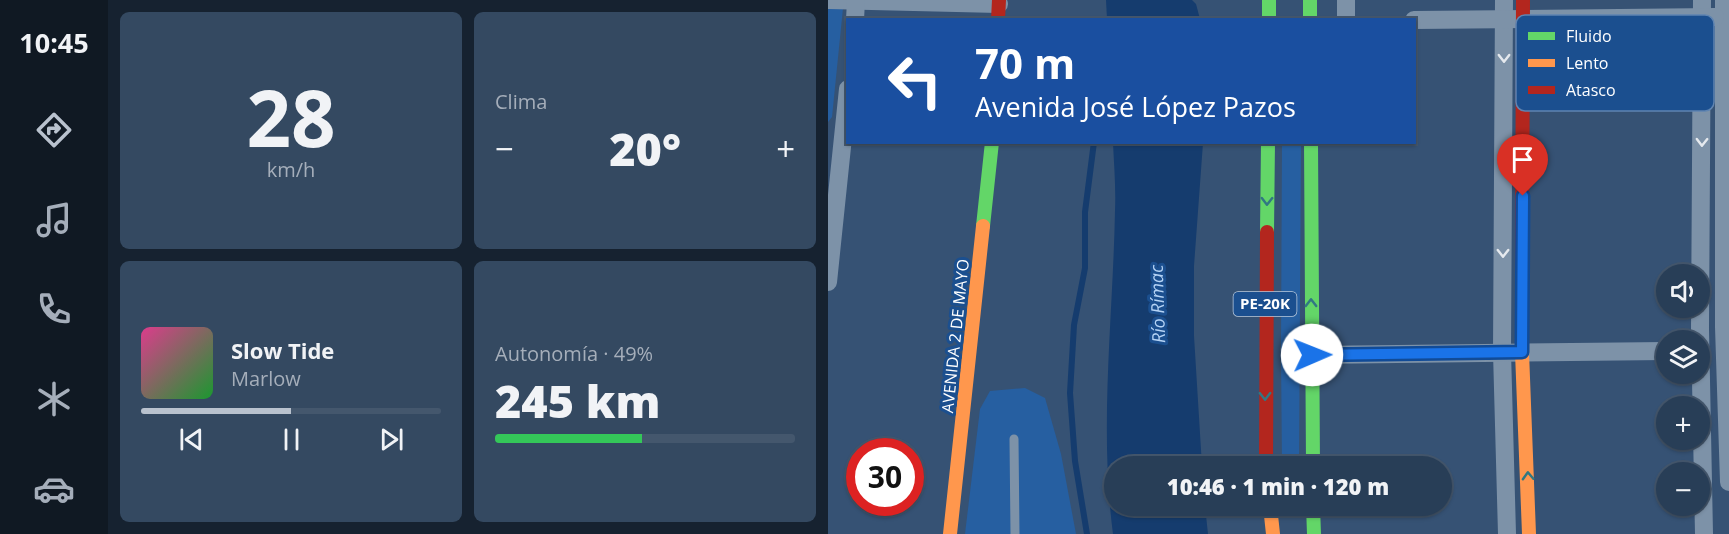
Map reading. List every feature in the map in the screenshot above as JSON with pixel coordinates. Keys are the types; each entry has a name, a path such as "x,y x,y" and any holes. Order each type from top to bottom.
{"main road":[{"path":"1269,0 1269,18"},
{"path":"1310,0 1310,18"},
{"path":"1523,111 1522,352 1529,534"},
{"name":"AVENIDA 2 DE MAYO","path":"950,534 992,144"},
{"name":"PE-20K","path":"1266,456 1268,144"},
{"name":"PE-20K","path":"1311,144 1313,456"},
{"path":"1271,516 1273,534"},
{"path":"1313,516 1314,534"}],"street":[{"path":"830,0 999,8"},
{"path":"855,18 856,0"},
{"path":"1346,0 1346,18"},
{"path":"1504,9 1502,352 1507,534"},
{"path":"1416,20 1504,9 1726,11 1729,482"},
{"path":"828,282 835,137 846,96"},
{"path":"1700,330 1702,111"},
{"path":"1312,355 1656,351"},
{"path":"1710,351 1727,351"},
{"path":"1701,384 1704,534"}],"lane":[{"path":"1014,439 1015,534"}],"shaded area":[{"path":"828,8 843,8 832,117 828,122"},
{"path":"1282,144 1301,144 1299,456 1282,456"},
{"path":"1025,388 1045,398 1061,454 1076,534 965,534 980,409 990,391"}],"water":[{"path":"1106,0 1192,0 1196,4 1200,18 1107,18"},
{"name":"Río Rímac","path":"1113,144 1203,144 1194,266 1194,336 1201,456 1107,456 1115,202"},
{"path":"1111,516 1206,516 1208,534 1113,534"}],"waterway":[{"path":"1087,534 1075,461 1070,393 1074,325 1085,268 1085,212 1094,144"}],"traffic: fast":[{"path":"1269,0 1269,18"},
{"path":"1310,0 1310,18"},
{"path":"983,226 992,144"},
{"path":"1267,232 1268,144"},
{"path":"1311,144 1313,456"},
{"path":"1313,516 1314,534"}],"traffic: slow":[{"path":"950,534 983,226"},
{"path":"1522,284 1522,352 1529,534"},
{"path":"1271,516 1273,534"}],"traffic: jam":[{"path":"998,18 999,0"},
{"path":"1523,0 1523,15"},
{"path":"1522,284 1523,111"},
{"path":"1266,456 1267,232"}],"route":[{"path":"1312,355 1522,352 1523,196"}]}
